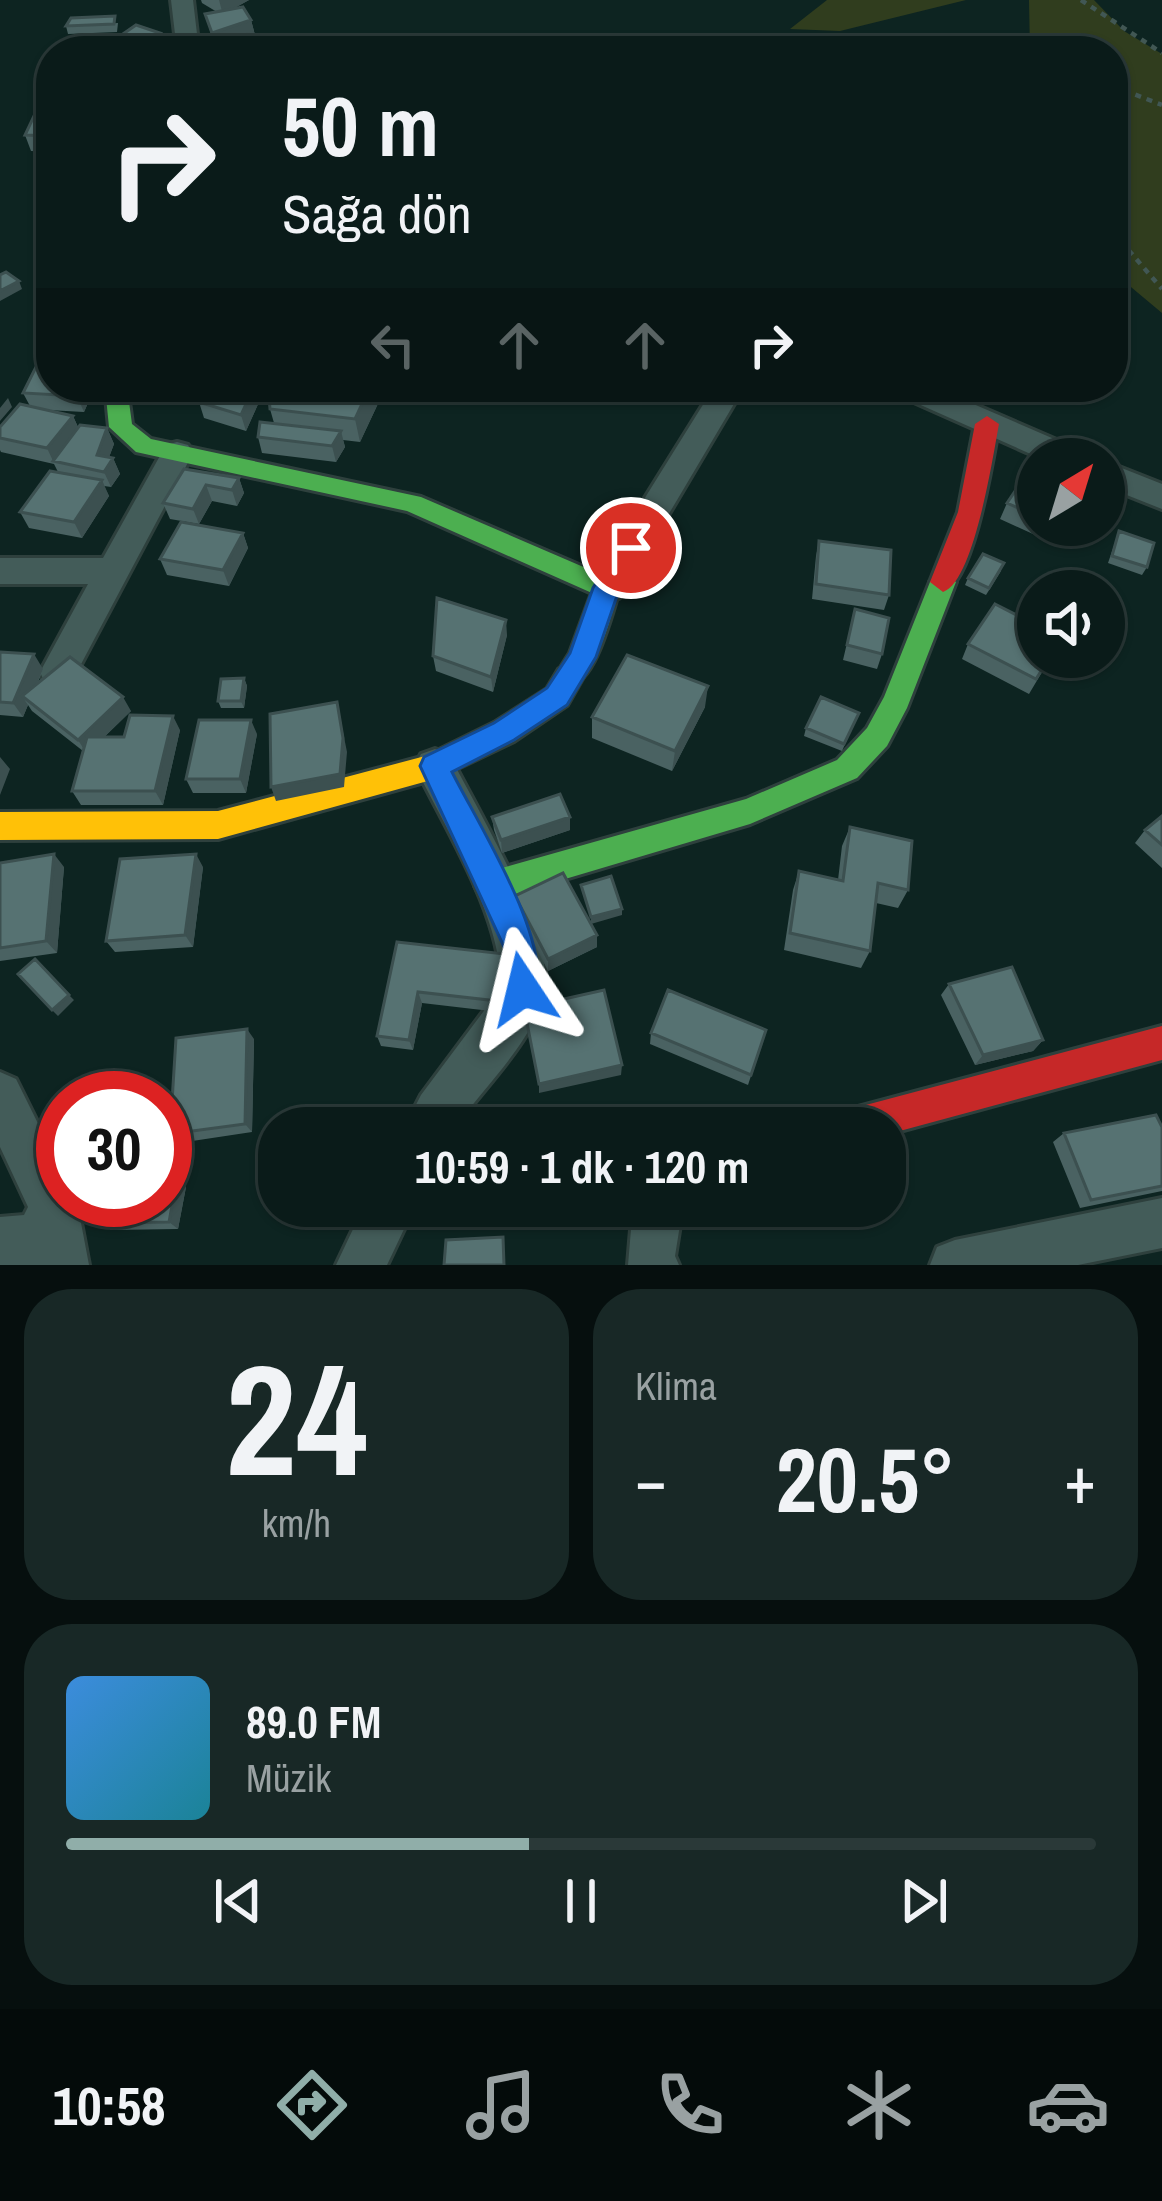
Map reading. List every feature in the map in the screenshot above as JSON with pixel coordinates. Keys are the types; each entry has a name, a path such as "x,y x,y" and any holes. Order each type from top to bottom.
{"street":[{"path":"182,0 186,36"},
{"path":"118,402 121,428 144,446 412,503 607,588"},
{"path":"0,826 218,825 435,766 504,732 557,697 582,657 607,588 720,402"},
{"path":"939,402 1021,438"},
{"path":"491,886 750,811 847,769 877,737 897,700 970,512 987,424"},
{"path":"58,672 177,453"},
{"path":"1125,482 1162,497"},
{"path":"0,571 111,571"},
{"path":"435,766 521,949 523,989 438,1107"},
{"path":"906,1112 1162,1043"},
{"path":"0,1095 37,1244"},
{"path":"955,1265 1071,1253 1162,1223"},
{"path":"362,1265 380,1227"},
{"path":"654,1265 650,1258 655,1227"}],"path":[{"path":"1082,0 1162,53"},
{"path":"1128,92 1162,105"},
{"path":"1128,249 1162,289"}],"green space":[{"path":"827,0 966,0 840,31 790,29"},
{"path":"1029,0 1094,0 1124,31 1162,54 1162,313 1128,285 1128,36 1030,36"}],"building":[{"path":"243,7 251,20 212,33 205,14"},
{"path":"115,16 114,24 66,26 71,18"},
{"path":"136,25 160,33 156,36 120,36"},
{"path":"34,116 36,116 36,135 25,135"},
{"path":"6,272 19,281 0,291 0,275"},
{"path":"36,367 36,394 23,393"},
{"path":"199,402 247,402 241,415"},
{"path":"269,402 363,402 355,419 270,409"},
{"path":"20,404 73,416 47,448 0,438 0,427"},
{"path":"260,422 341,431 332,446 258,437"},
{"path":"80,425 107,428 97,455 113,458 104,472 53,461"},
{"path":"184,469 239,478 232,490 206,485 193,509 163,503"},
{"path":"50,471 102,480 74,522 20,512"},
{"path":"1017,488 1017,508 1007,503"},
{"path":"181,522 243,533 223,570 160,559"},
{"path":"1125,533 1154,543 1147,567 1112,556 1115,546 1125,546"},
{"path":"819,541 891,550 889,595 816,584"},
{"path":"983,554 1004,563 989,588 968,578"},
{"path":"437,598 506,620 491,677 433,656"},
{"path":"995,604 1017,615 1017,669 968,644"},
{"path":"855,609 889,618 882,654 847,645"},
{"path":"0,652 34,654 13,703 0,702"},
{"path":"627,655 708,686 675,751 592,717"},
{"path":"70,657 123,697 78,740 22,696"},
{"path":"244,678 241,701 218,701 221,679"},
{"path":"821,697 859,713 844,744 806,728"},
{"path":"337,702 343,738 340,774 271,787 270,714"},
{"path":"130,715 173,716 155,791 72,791 87,737 124,737"},
{"path":"199,720 251,720 240,779 186,779"},
{"path":"560,794 570,817 501,840 492,817"},
{"path":"1162,816 1162,845 1145,830"},
{"path":"850,827 912,841 908,890 878,883 870,951 790,933 799,871 843,881"},
{"path":"54,854 46,941 0,948 0,863"},
{"path":"196,854 185,935 106,941 120,859"},
{"path":"563,873 597,935 548,959 515,896"},
{"path":"611,876 622,909 591,917 581,885"},
{"path":"397,942 505,954 498,1001 418,992 409,1040 377,1036"},
{"path":"35,959 69,995 52,1010 18,974"},
{"path":"1012,967 1043,1040 983,1055 949,984"},
{"path":"604,990 622,1065 539,1084 524,1008"},
{"path":"668,990 766,1030 751,1075 651,1033"},
{"path":"247,1029 245,1124 192,1131 192,1071 174,1071 176,1038"},
{"path":"1156,1115 1162,1127 1162,1186 1091,1200 1064,1133"},
{"path":"503,1237 504,1265 444,1265 446,1240"}],"traffic: fast":[{"path":"118,402 121,427 144,446 412,503 607,588 582,657 569,677"},
{"path":"491,886 750,811 847,769 877,737 897,700 943,582"}],"traffic: slow":[{"path":"0,826 218,825 435,766 504,732 557,697 569,677"}],"traffic: jam":[{"path":"943,582 970,512 987,424"},
{"path":"906,1112 1162,1043"}],"route":[{"path":"523,989 521,949 435,766 504,732 557,697 582,657 607,588 631,548"}]}
